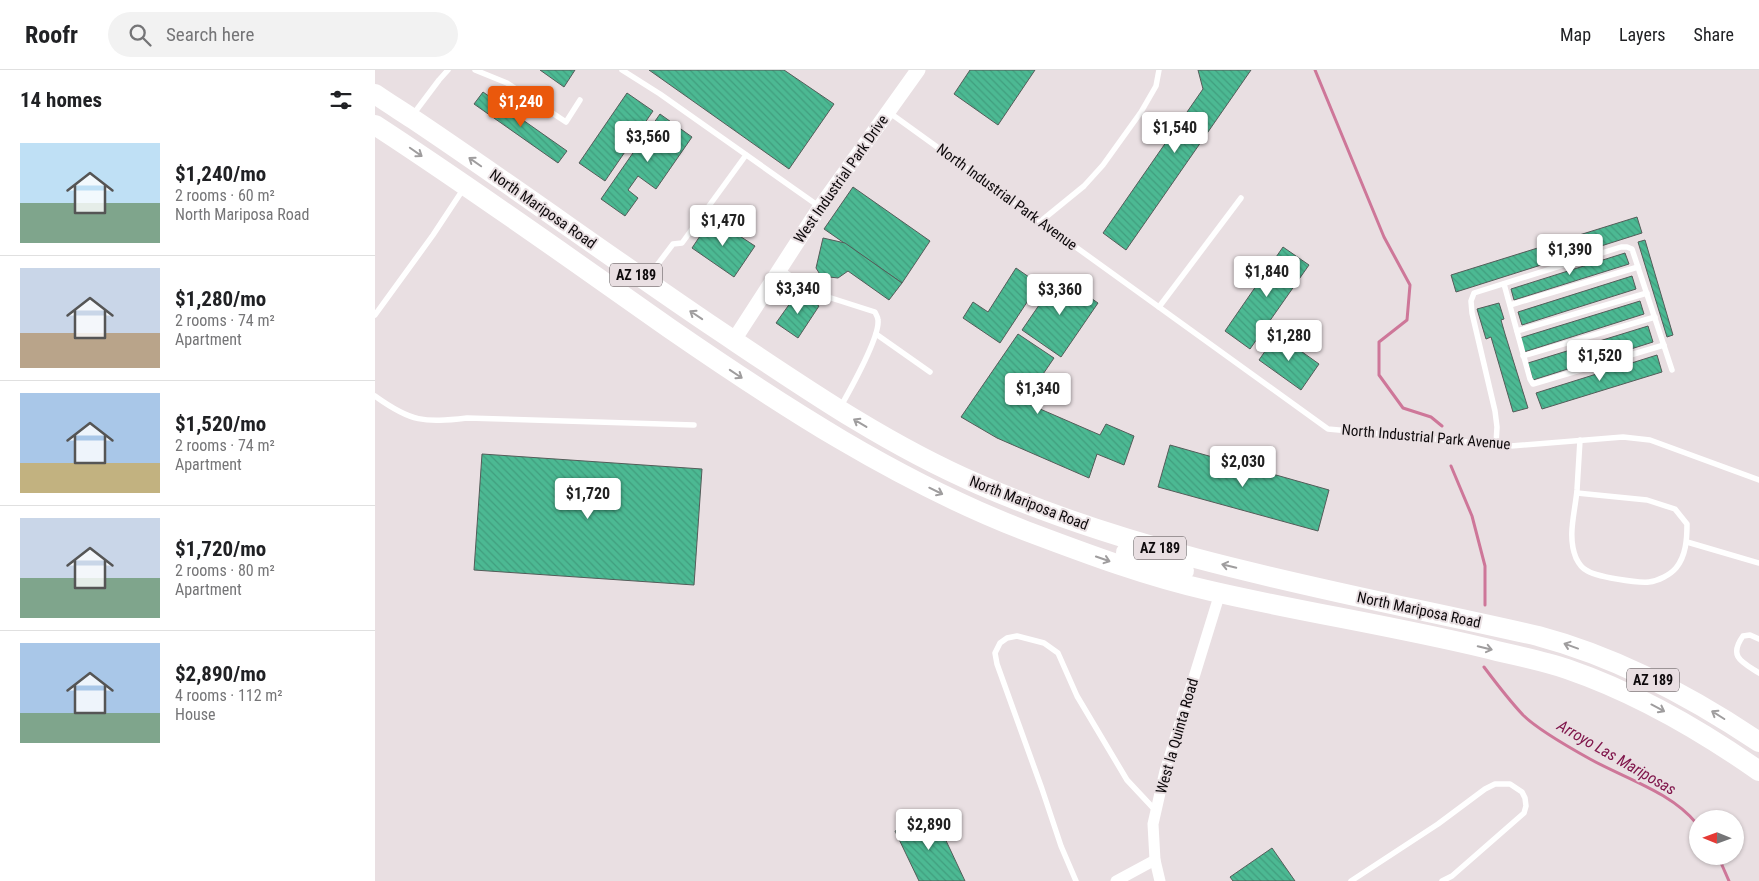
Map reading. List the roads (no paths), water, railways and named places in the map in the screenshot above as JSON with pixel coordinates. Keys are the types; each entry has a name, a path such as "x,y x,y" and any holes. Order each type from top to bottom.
{"highway":[{"name":"North Mariposa Road","path":"375,94 788,378 903,447 975,483 1021,502 1102,531 1433,623 1593,679 1652,705 1723,745 1759,771"},
{"name":"North Mariposa Road","path":"375,125 771,397 827,432 893,469 984,514 1052,541 1169,580 1220,593 1433,623 1492,626 1538,636 1606,659 1670,688 1759,742"},
{"path":"549,245 704,336 725,344 734,340 734,349 750,366 893,469"},
{"path":"903,447 961,480 1039,520 1079,536 1205,577 1217,585 1220,593"}],"street":[{"name":"West Industrial Park Drive","path":"734,340 819,207 918,70"},
{"name":"West la Quinta Road","path":"1160,881 1155,860 1153,824 1165,771 1220,593"},
{"path":"1116,881 1155,860"}],"lane":[{"path":"411,118 448,70"},
{"path":"475,70 507,83 566,122 580,100"},
{"path":"622,70 660,94 819,207"},
{"path":"1041,221 1084,186 1103,165 1141,112 1156,86 1159,70"},
{"name":"North Industrial Park Avenue","path":"888,112 1328,429 1511,446 1623,437 1651,440 1759,480"},
{"path":"646,281 673,244 682,243 746,155"},
{"path":"375,315 433,236 465,186"},
{"path":"1159,307 1241,198"},
{"path":"1495,444 1497,427 1495,411 1472,313 1471,301 1474,294 1621,247 1627,247 1632,249 1672,370"},
{"path":"1510,305 1638,267"},
{"path":"780,269 828,297 875,312 878,320 876,334 850,391 839,410"},
{"path":"1504,284 1523,356 1531,382 1534,384 1664,345"},
{"path":"1517,331 1647,294"},
{"path":"1523,356 1655,317"},
{"path":"876,334 930,372"},
{"path":"375,396 396,411 425,421 467,418 694,425"},
{"path":"1577,493 1647,500 1675,509 1687,524 1687,542 1676,569 1664,577 1650,582 1619,580 1586,571 1577,560 1572,542 1572,517 1577,493 1580,440"},
{"path":"1687,542 1759,563"},
{"path":"1759,639 1750,635 1743,636 1736,650 1736,655 1739,659 1759,672"},
{"path":"1076,881 1061,846 997,664 995,653 1000,642 1017,636 1044,642 1058,653 1077,696 1127,780 1156,811"},
{"path":"1351,881 1438,824 1485,789 1495,784 1503,783 1510,784 1522,792 1526,806 1524,813 1452,876 1442,881"}],"waterway":[{"path":"1315,70 1384,237 1410,285 1407,320 1379,342 1379,375 1403,408 1431,417 1442,426"},
{"path":"1451,466 1472,516 1485,566 1485,605"},
{"name":"Arroyo Las Mariposas","path":"1484,667 1523,715 1537,726 1555,739 1590,759 1661,795 1689,816"},
{"name":"Arroyo Las Mariposas","path":"1722,865 1729,881"}]}
